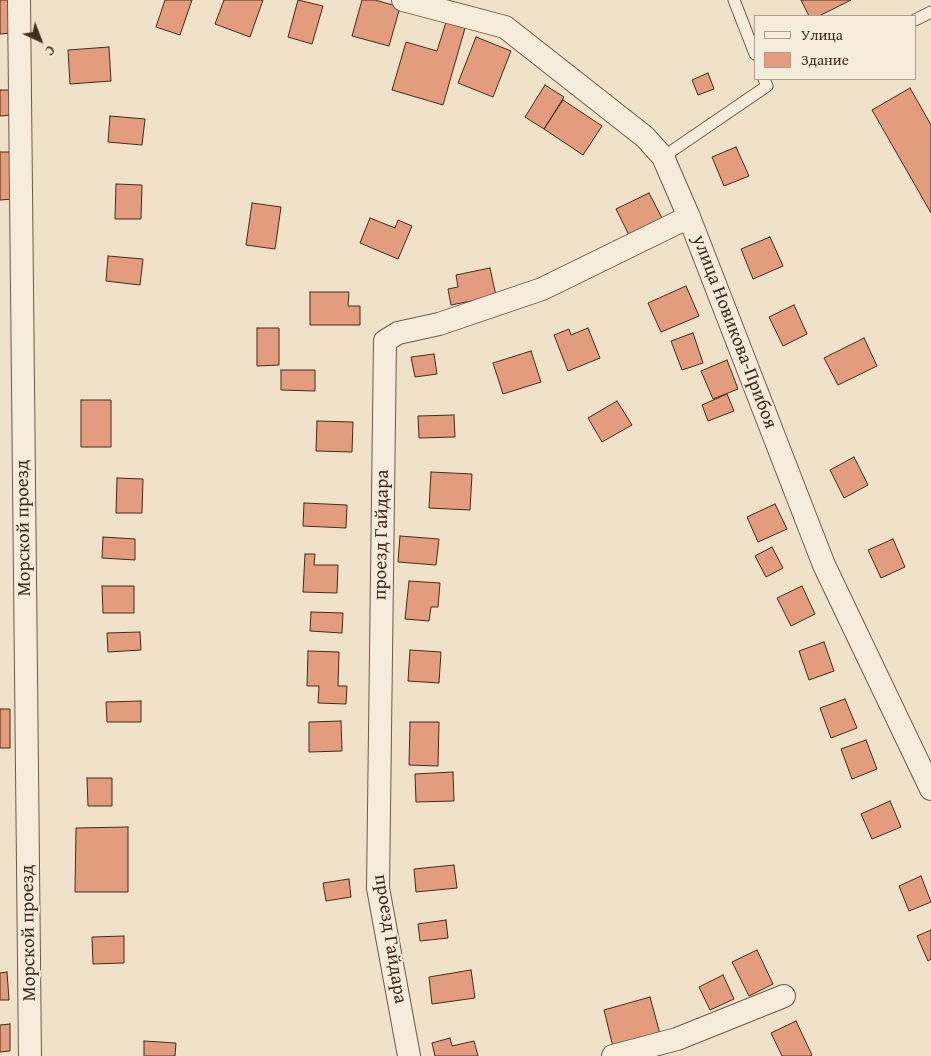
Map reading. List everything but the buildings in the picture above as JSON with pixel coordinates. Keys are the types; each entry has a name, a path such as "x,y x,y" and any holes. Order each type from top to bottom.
{"street":[{"name":"Морской проезд","path":"19,0 30,1056"},
{"name":"улица Новикова-Прибоя","path":"403,0 505,27 645,137 663,156 689,217 824,565 931,789"},
{"name":"проезд Гайдара","path":"409,1056 378,888 385,341 398,333 439,324 542,289 689,217"},
{"path":"613,1056 677,1039 784,996"}],"lane":[{"path":"734,0 754,51"},
{"path":"916,20 931,12"},
{"path":"663,156 767,86 764,80"}]}
